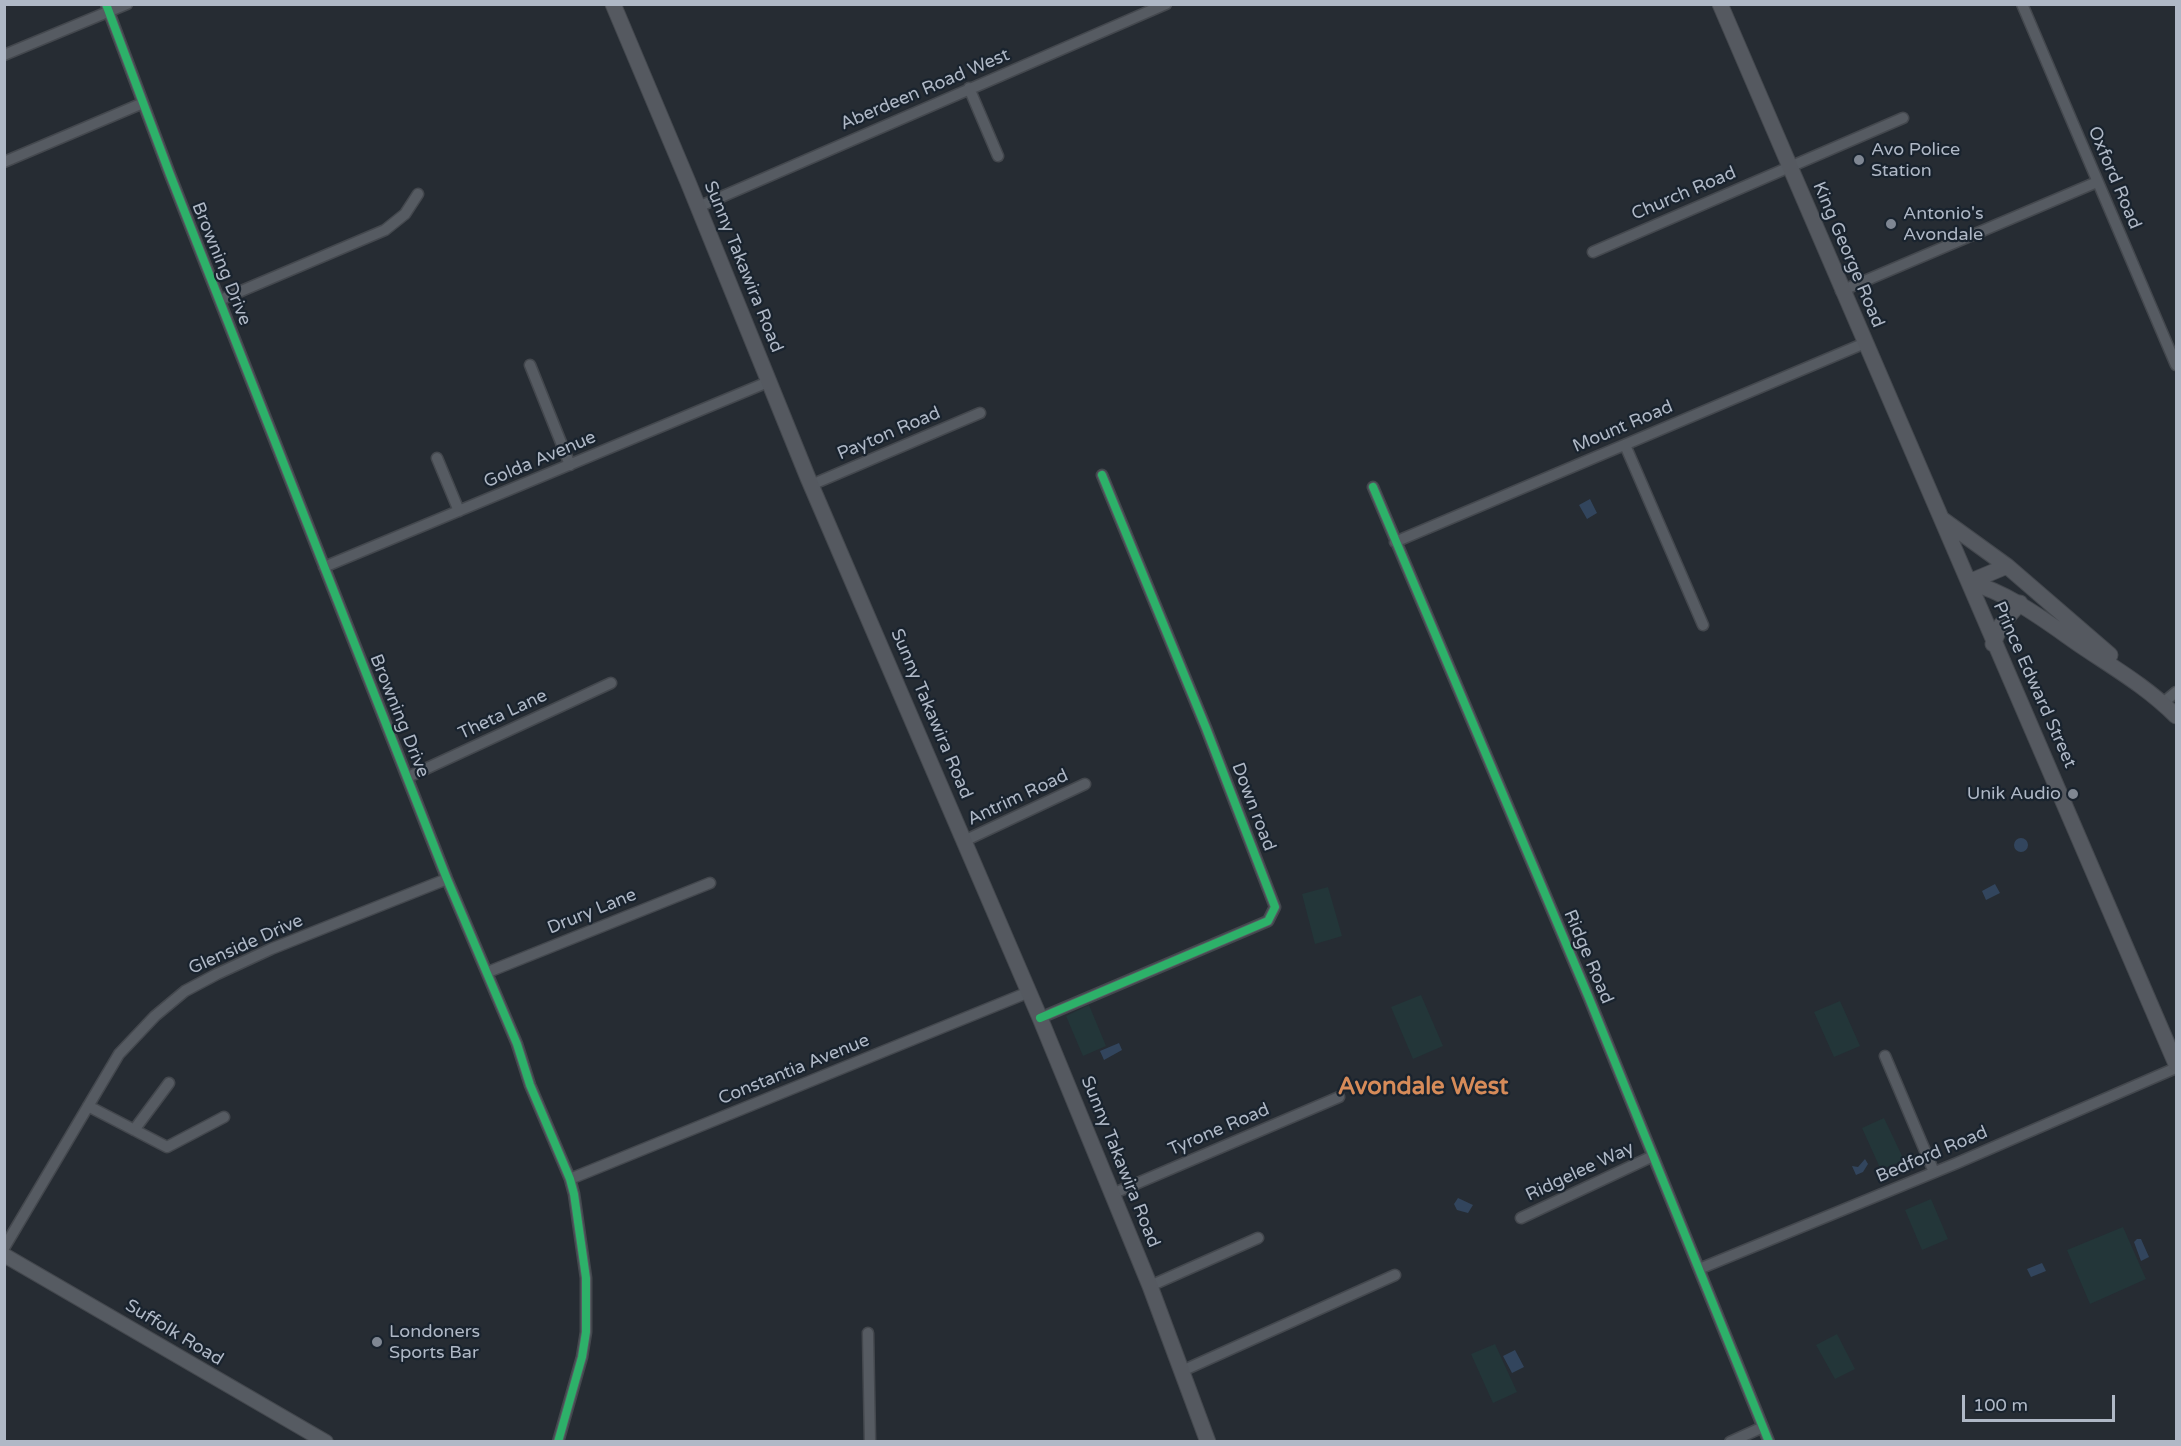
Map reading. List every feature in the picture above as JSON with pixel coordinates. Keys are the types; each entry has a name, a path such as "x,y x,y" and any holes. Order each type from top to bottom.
{"main road":[{"name":"Sunny Takawira Road","path":"613,4 811,485 1040,1018 1150,1287 1208,1442"},
{"name":"King George Road","path":"1720,4 1841,291 1942,519"},
{"path":"1942,519 2007,566 2116,661 2126,673"},
{"name":"Prince Edward Street","path":"1942,519 1993,644 2176,1064"},
{"path":"1969,582 2007,566"},
{"path":"1969,582 1991,588 2020,603 2126,673 2176,716"},
{"path":"1993,644 2001,625 2020,603"}],"street":[{"path":"4,55 108,8 127,4"},
{"name":"Aberdeen Road West","path":"698,207 1166,4"},
{"name":"Oxford Road","path":"2022,4 2176,365"},
{"name":"Browning Drive","path":"108,8 143,103 447,879 488,972 530,1085 570,1179 586,1278 587,1309 582,1357 558,1442"},
{"path":"969,88 998,156"},
{"path":"4,162 143,103"},
{"name":"Church Road","path":"1593,252 1903,117"},
{"path":"1841,291 2097,182"},
{"path":"220,300 385,230 405,214 418,194"},
{"name":"Mount Road","path":"1395,542 1864,343"},
{"path":"530,365 570,465"},
{"name":"Golda Avenue","path":"324,567 768,382"},
{"name":"Payton Road","path":"811,485 980,413"},
{"path":"1625,444 1704,625"},
{"path":"437,458 459,511"},
{"name":"Down road","path":"1040,1018 1268,921 1275,907 1206,728 1102,475"},
{"name":"Ridge Road","path":"1373,487 1653,1156 1769,1442"},
{"name":"Theta Lane","path":"408,777 611,683"},
{"path":"2163,703 2176,692"},
{"name":"Antrim Road","path":"964,841 1085,784"},
{"name":"Glenside Drive","path":"4,1248 120,1054 133,1037 185,991 271,949 447,879"},
{"name":"Drury Lane","path":"488,972 710,883"},
{"name":"Constantia Avenue","path":"570,1179 1029,992"},
{"path":"1885,1056 1934,1172"},
{"name":"Bedford Road","path":"1699,1269 1934,1172 2176,1068"},
{"path":"134,1130 169,1083"},
{"name":"Tyrone Road","path":"1112,1194 1340,1097"},
{"path":"88,1106 167,1147 224,1117"},
{"name":"Ridgelee Way","path":"1521,1218 1653,1156"},
{"path":"1150,1287 1258,1238"},
{"name":"Suffolk Road","path":"4,1255 320,1440"},
{"path":"1182,1371 1395,1275"},
{"path":"868,1333 870,1442"},
{"path":"1730,1442 1763,1427"}],"shaded area":[{"path":"1328,887 1342,936 1315,944 1302,894"},
{"path":"1421,995 1443,1046 1413,1059 1391,1007"},
{"path":"1840,1001 1860,1046 1834,1057 1814,1012"},
{"path":"1089,1005 1106,1046 1083,1056 1066,1016"},
{"path":"1884,1118 1904,1160 1881,1170 1862,1128"},
{"path":"1931,1199 1948,1239 1922,1250 1905,1210"},
{"path":"2123,1227 2146,1279 2090,1304 2067,1250"},
{"path":"1837,1334 1855,1369 1835,1379 1816,1345"},
{"path":"1495,1344 1517,1392 1493,1403 1471,1354"}],"water":[{"path":"1590,499 1597,513 1587,519 1579,505"},
{"path":"2021,838 2026,840 2028,845 2026,850 2021,852 2016,850 2014,845 2016,840"},
{"path":"1995,884 2000,893 1986,900 1982,891"},
{"path":"1119,1043 1122,1050 1104,1060 1100,1051"},
{"path":"1865,1159 1868,1164 1863,1172 1856,1175 1852,1166 1858,1167"},
{"path":"1458,1198 1473,1205 1468,1213 1457,1210 1454,1204"},
{"path":"2141,1239 2149,1257 2141,1261 2134,1242"},
{"path":"2042,1263 2046,1271 2031,1277 2027,1269"},
{"path":"1515,1350 1524,1367 1512,1373 1503,1356"}],"cycle path":[{"path":"106,4 169,172 447,879 517,1044 530,1085 570,1179 586,1278 586,1332 582,1357 558,1442"},
{"path":"1040,1018 1268,921 1275,907 1206,728 1102,475"},
{"path":"1373,487 1589,998 1769,1442"}],"place":[{"name":"Avo Police Station","path":"1859,160"},
{"name":"Antonio's Avondale","path":"1891,224"},
{"name":"Unik Audio","path":"2073,794"},
{"name":"Londoners Sports Bar","path":"377,1342"}],"district":[{"name":"Avondale West","path":"1423,1088"}]}
